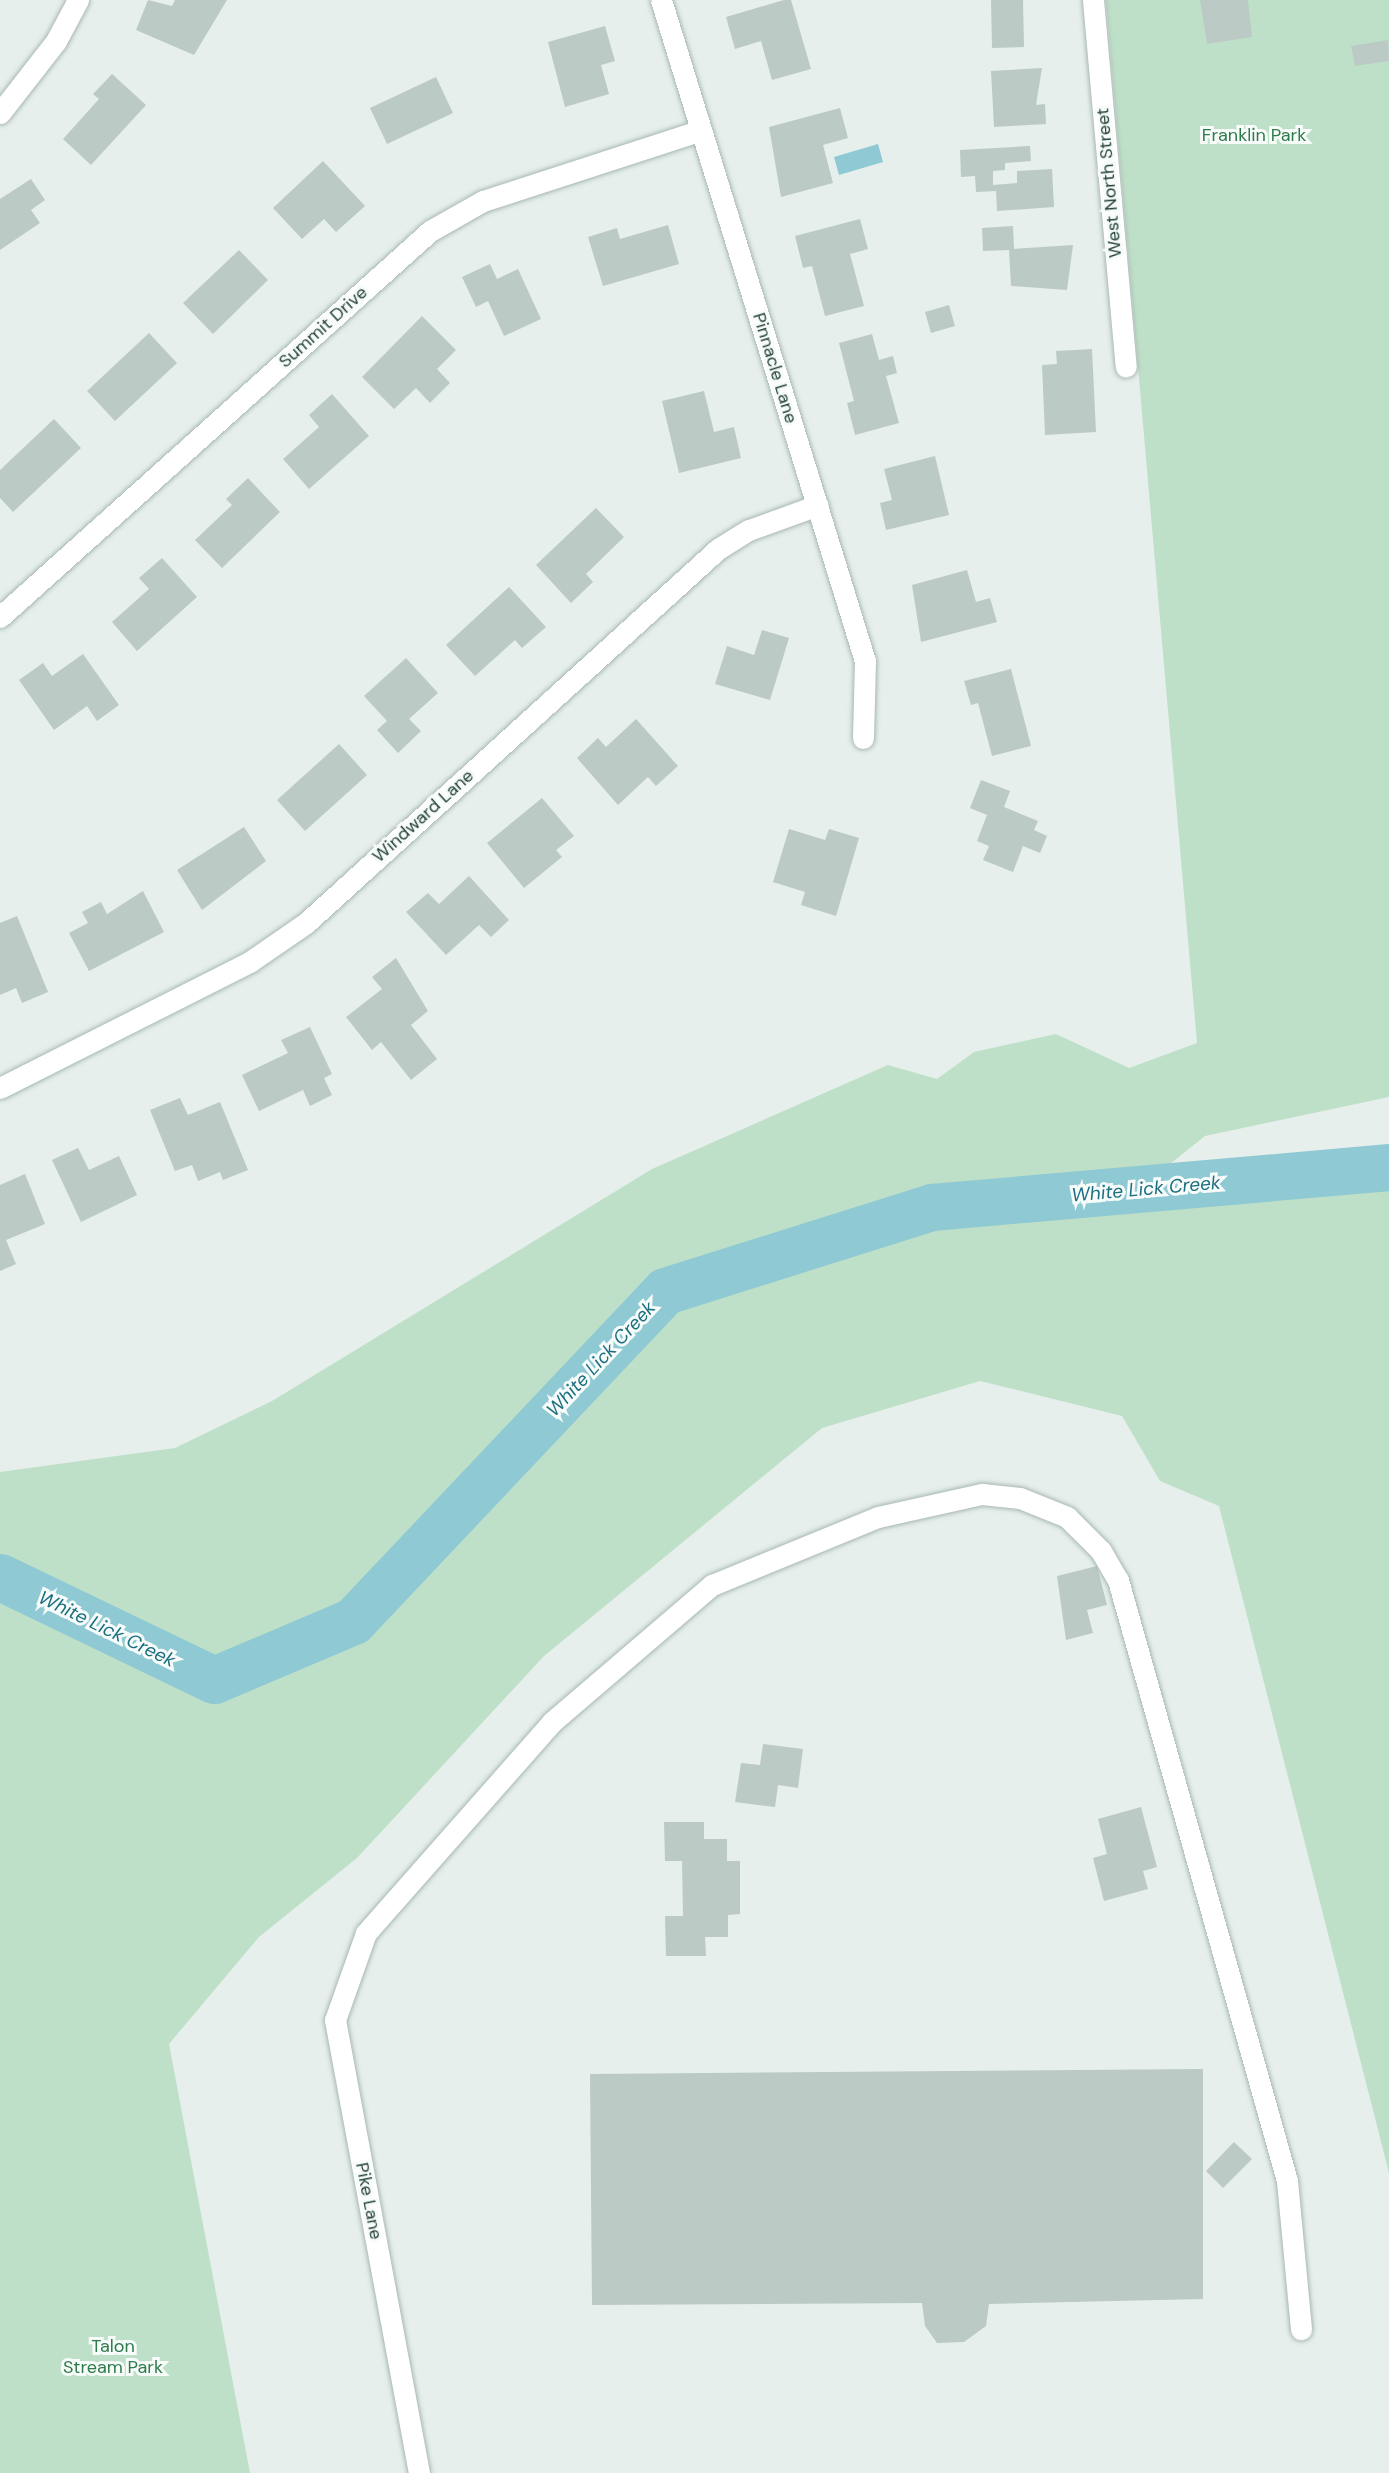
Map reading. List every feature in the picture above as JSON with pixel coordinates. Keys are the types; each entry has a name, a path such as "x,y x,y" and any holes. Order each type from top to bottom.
{"street":[{"path":"0,113 32,76 78,0"},
{"name":"Pinnacle Lane","path":"661,0 866,661 863,738"},
{"name":"West North Street","path":"1093,0 1126,367"},
{"name":"Summit Drive","path":"0,617 430,230 483,201 701,130"},
{"name":"Windward Lane","path":"0,1088 251,961 306,923 718,550 749,530 818,505"},
{"name":"Pike Lane","path":"419,2473 335,2020 366,1933 552,1722 712,1586 878,1517 982,1494 1020,1498 1068,1517 1101,1551 1118,1580 1287,2181 1301,2329"}],"green space":[{"path":"1106,0 1389,0 1389,1097 1205,1136 1140,1188 1389,1167 1389,2173 1219,1506 1160,1481 1122,1416 980,1381 822,1428 544,1656 357,1858 259,1937 169,2044 250,2473 0,2473 0,1472 175,1448 272,1401 652,1169 888,1065 937,1079 974,1052 1056,1034 1129,1068 1197,1043"}],"water":[{"path":"878,144 883,162 839,175 834,157"}],"building":[{"path":"148,0 172,6 175,0 227,0 194,55 136,30"},
{"path":"791,0 811,69 772,80 761,41 735,49 726,17"},
{"path":"991,0 1023,0 1024,47 992,48"},
{"path":"1200,0 1248,0 1252,37 1207,44"},
{"path":"605,26 615,61 601,65 609,94 565,107 548,42"},
{"path":"1388,40 1389,61 1355,66 1351,46"},
{"path":"1042,68 1036,105 1045,104 1046,124 994,127 991,71"},
{"path":"112,74 146,105 91,165 63,139 99,99 93,94"},
{"path":"436,77 453,113 387,144 370,108"},
{"path":"840,108 848,138 823,145 833,183 781,197 769,127"},
{"path":"1030,146 1031,161 1005,163 1005,170 993,171 993,185 1017,183 1017,171 1052,169 1054,207 997,211 996,191 976,192 975,176 961,177 960,150"},
{"path":"323,161 365,206 336,232 324,219 302,239 273,208"},
{"path":"31,179 45,200 31,210 40,223 0,250 0,199"},
{"path":"860,219 868,249 850,254 864,306 825,316 812,266 803,268 795,236"},
{"path":"668,225 679,264 603,286 588,237 617,228 620,239"},
{"path":"1013,226 1014,249 1073,245 1067,290 1011,286 1009,250 983,251 982,228"},
{"path":"239,250 268,280 213,334 183,303"},
{"path":"490,264 497,279 518,269 541,319 504,336 488,301 476,307 462,277"},
{"path":"949,305 955,326 931,333 925,312"},
{"path":"422,316 456,350 437,369 450,383 430,403 416,388 394,409 362,377"},
{"path":"149,333 177,363 115,421 87,391"},
{"path":"872,334 879,360 893,356 897,373 886,376 899,423 855,435 847,403 854,401 839,343"},
{"path":"1092,349 1096,432 1045,435 1042,365 1057,364 1056,351"},
{"path":"704,391 714,432 734,427 741,458 679,473 662,401"},
{"path":"332,394 369,436 309,489 283,459 319,427 309,415"},
{"path":"54,419 81,448 13,512 0,498 0,470"},
{"path":"935,456 949,515 886,530 880,503 892,500 884,469"},
{"path":"248,478 280,512 222,568 195,540 232,505 226,499"},
{"path":"596,508 624,537 586,574 593,582 571,603 536,565"},
{"path":"162,558 197,597 137,651 112,622 149,589 139,578"},
{"path":"967,570 976,602 990,598 997,622 921,642 912,585"},
{"path":"509,587 546,627 522,648 515,640 475,676 446,645"},
{"path":"762,630 789,638 770,700 715,684 727,646 754,655"},
{"path":"83,654 119,705 97,721 87,706 54,730 19,680 43,663 52,676"},
{"path":"406,658 438,693 409,719 421,731 398,753 377,730 387,721 364,696"},
{"path":"1011,669 1031,746 992,756 978,703 971,705 964,681"},
{"path":"636,719 678,766 656,786 648,777 618,805 577,758 598,738 606,747"},
{"path":"339,744 367,775 305,831 277,800"},
{"path":"981,780 1010,791 1004,807 1038,821 1034,830 1047,836 1040,853 1023,846 1013,872 983,860 989,846 977,841 987,815 970,808"},
{"path":"542,798 574,836 556,850 562,857 524,888 487,843"},
{"path":"244,827 266,861 202,910 177,870"},
{"path":"789,829 825,840 829,829 859,838 836,916 801,905 805,892 773,882"},
{"path":"469,876 509,920 491,937 479,925 446,955 406,912 428,893 439,904"},
{"path":"143,891 164,932 89,971 69,933 88,923 82,912 101,902 107,914"},
{"path":"17,916 48,992 22,1003 16,988 0,995 0,923"},
{"path":"396,958 428,1011 411,1025 437,1059 411,1080 381,1042 372,1050 346,1017 382,989 372,977"},
{"path":"310,1027 332,1074 324,1078 332,1095 310,1106 303,1090 259,1111 242,1075 288,1053 281,1040"},
{"path":"180,1098 188,1115 220,1102 248,1170 223,1180 220,1172 198,1181 192,1165 175,1171 150,1110"},
{"path":"78,1148 89,1170 119,1156 137,1195 81,1222 52,1160"},
{"path":"25,1174 45,1224 6,1240 16,1264 0,1271 0,1185"},
{"path":"1097,1566 1107,1605 1087,1610 1093,1633 1066,1640 1057,1576"},
{"path":"763,1744 803,1749 798,1788 778,1785 775,1807 735,1802 741,1763 760,1765"},
{"path":"1141,1807 1157,1867 1143,1871 1148,1889 1104,1901 1093,1858 1107,1854 1098,1819"},
{"path":"664,1822 704,1822 704,1839 727,1839 727,1861 740,1861 740,1914 728,1915 728,1937 705,1937 706,1956 666,1956 665,1916 683,1916 682,1861 665,1861"},
{"path":"1203,2069 1203,2299 989,2304 986,2326 964,2342 937,2343 925,2326 922,2303 592,2305 590,2074"},
{"path":"1234,2142 1252,2159 1223,2188 1206,2171"}],"waterway":[{"name":"White Lick Creek","path":"0,1577 214,1680 353,1621 665,1291 932,1207 1389,1167"}],"park label":[{"name":"Franklin Park","path":"1254,135"},
{"name":"Talon Stream Park","path":"113,2357"}]}
